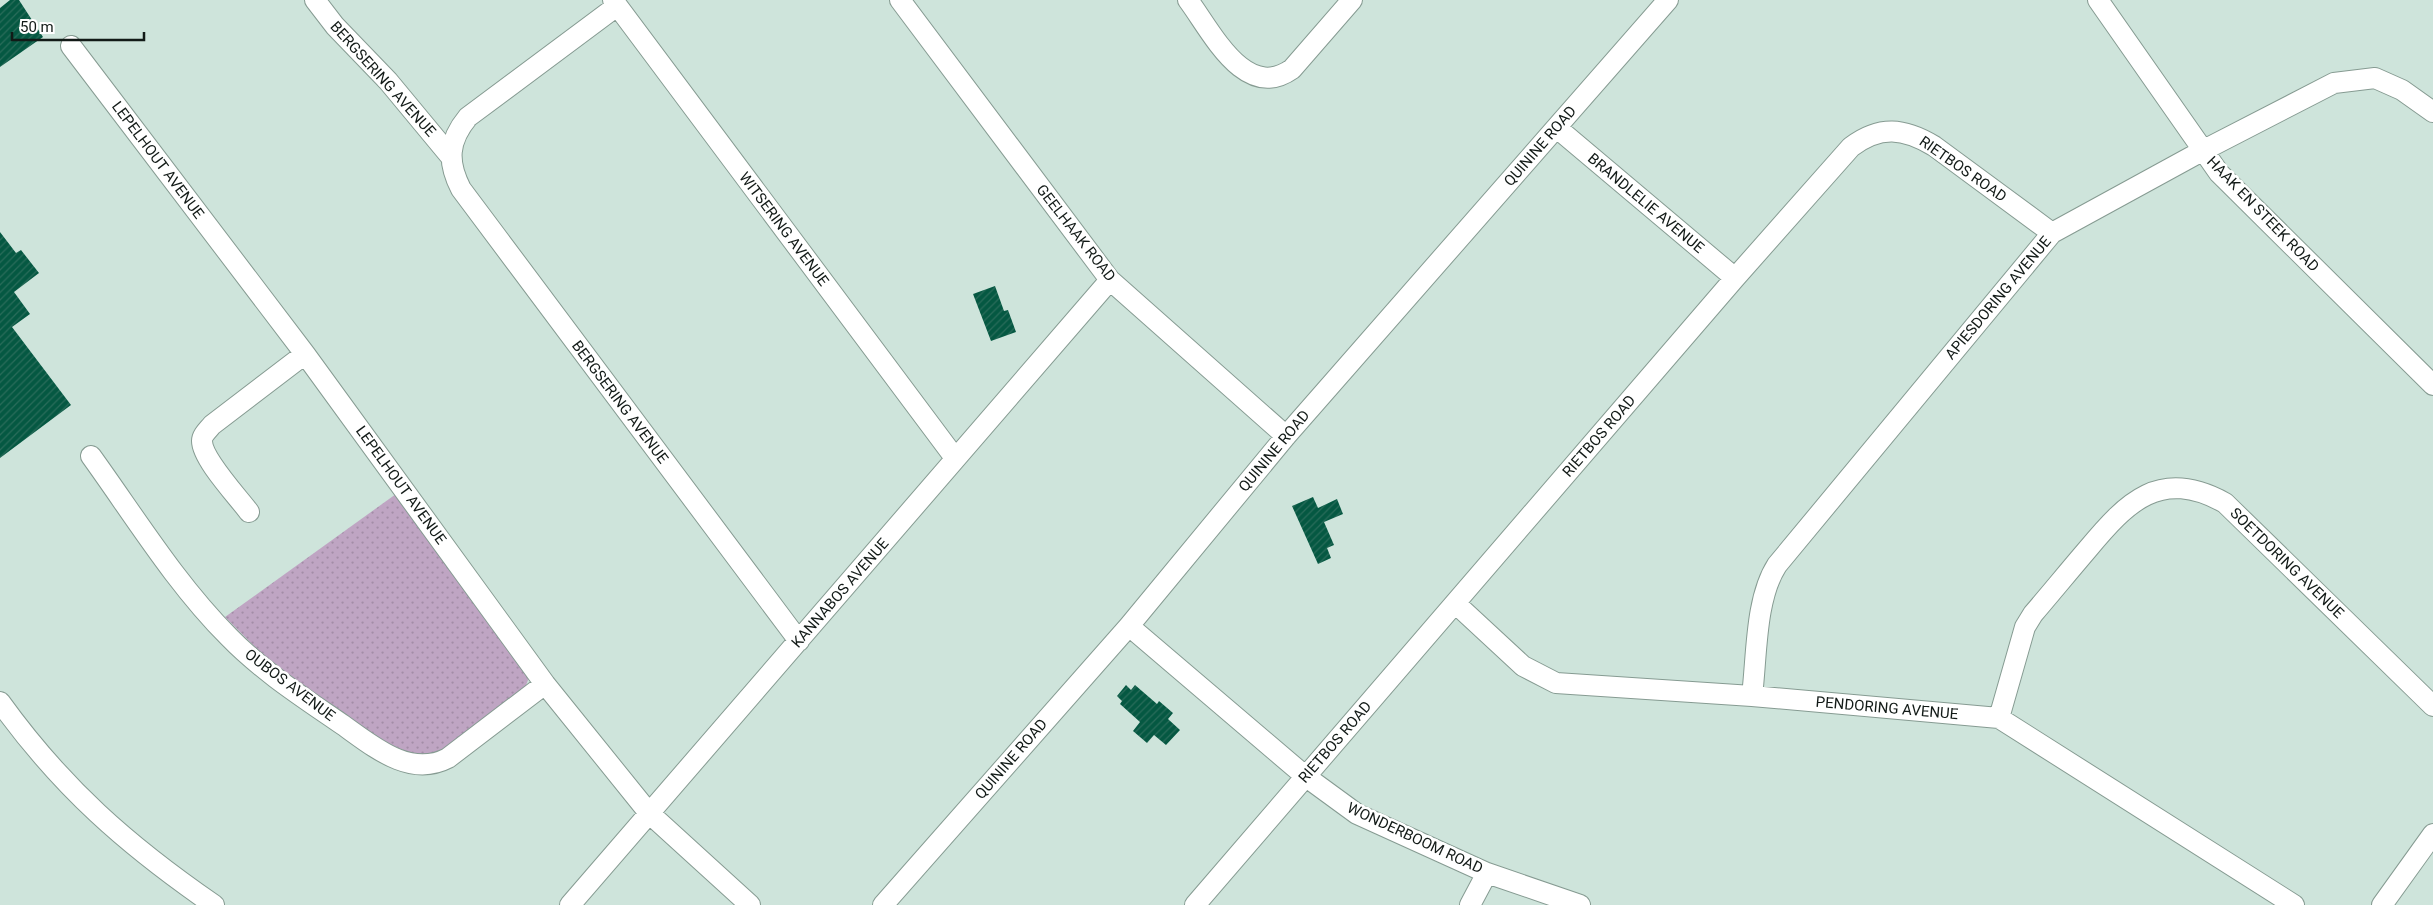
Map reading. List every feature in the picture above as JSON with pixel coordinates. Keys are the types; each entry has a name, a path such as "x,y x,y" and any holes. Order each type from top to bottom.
{"street":[{"name":"BERGSERING AVENUE","path":"315,0 335,26 388,81 451,157"},
{"name":"GEELHAAK ROAD","path":"900,0 1110,280 1286,436"},
{"path":"1188,0 1231,59 1246,72 1266,79 1284,74 1292,69 1352,0"},
{"name":"QUININE ROAD","path":"884,905 1129,626 1286,436 1557,128 1638,31 1668,0"},
{"name":"HAAK EN STEEK ROAD","path":"2098,0 2219,173 2433,385"},
{"name":"BERGSERING AVENUE","path":"615,3 468,117 455,138 451,157 452,167 461,189 799,641"},
{"name":"WITSERING AVENUE","path":"615,3 955,458"},
{"name":"LEPELHOUT AVENUE","path":"72,46 305,354 545,684 649,813 750,905"},
{"name":"APIESDORING AVENUE","path":"1752,696 1762,603 1770,576 1777,565 2052,233 2202,151 2334,83 2375,78 2402,90 2433,112"},
{"name":"BRANDLELIE AVENUE","path":"1557,128 1735,278"},
{"name":"RIETBOS ROAD","path":"1195,905 1735,278 1851,147 1862,138 1888,131 1917,136 1934,146 2052,233"},
{"name":"KANNABOS AVENUE","path":"570,905 1110,280"},
{"path":"249,512 210,460 202,442 204,434 212,425 305,354"},
{"name":"OUBOS AVENUE","path":"91,456 199,605 230,638 273,676 377,750 410,764 436,765 448,758 545,684"},
{"name":"SOETDORING AVENUE","path":"1999,718 2025,627 2033,614 2114,517 2141,496 2157,490 2176,489 2209,494 2225,503 2433,706"},
{"name":"PENDORING AVENUE","path":"1455,603 1524,666 1556,683 1752,696 1999,718 2294,905"},
{"name":"WONDERBOOM ROAD","path":"1129,626 1305,776 1357,814 1487,873 1580,905"},
{"path":"0,702 30,742 99,817 130,844 214,905"},
{"path":"2382,905 2433,834"},
{"path":"1470,905 1487,873"}],"shaded area":[{"path":"396,494 527,671 528,680 525,688 438,753 425,756 391,745 354,723 267,659 225,617"}],"building":[{"path":"10,0 19,0 43,37 0,67 0,8"},
{"path":"0,232 16,253 21,250 39,273 14,292 30,314 12,327 71,405 0,458"},
{"path":"995,286 1004,311 1008,310 1016,332 991,341 973,294"},
{"path":"1313,497 1318,508 1337,499 1343,514 1324,522 1334,545 1327,548 1331,558 1318,564 1292,506"},
{"path":"1126,685 1131,690 1135,685 1157,704 1159,701 1173,713 1168,719 1180,730 1166,745 1154,735 1147,743 1133,731 1140,722 1120,704 1122,701 1117,696"}]}
